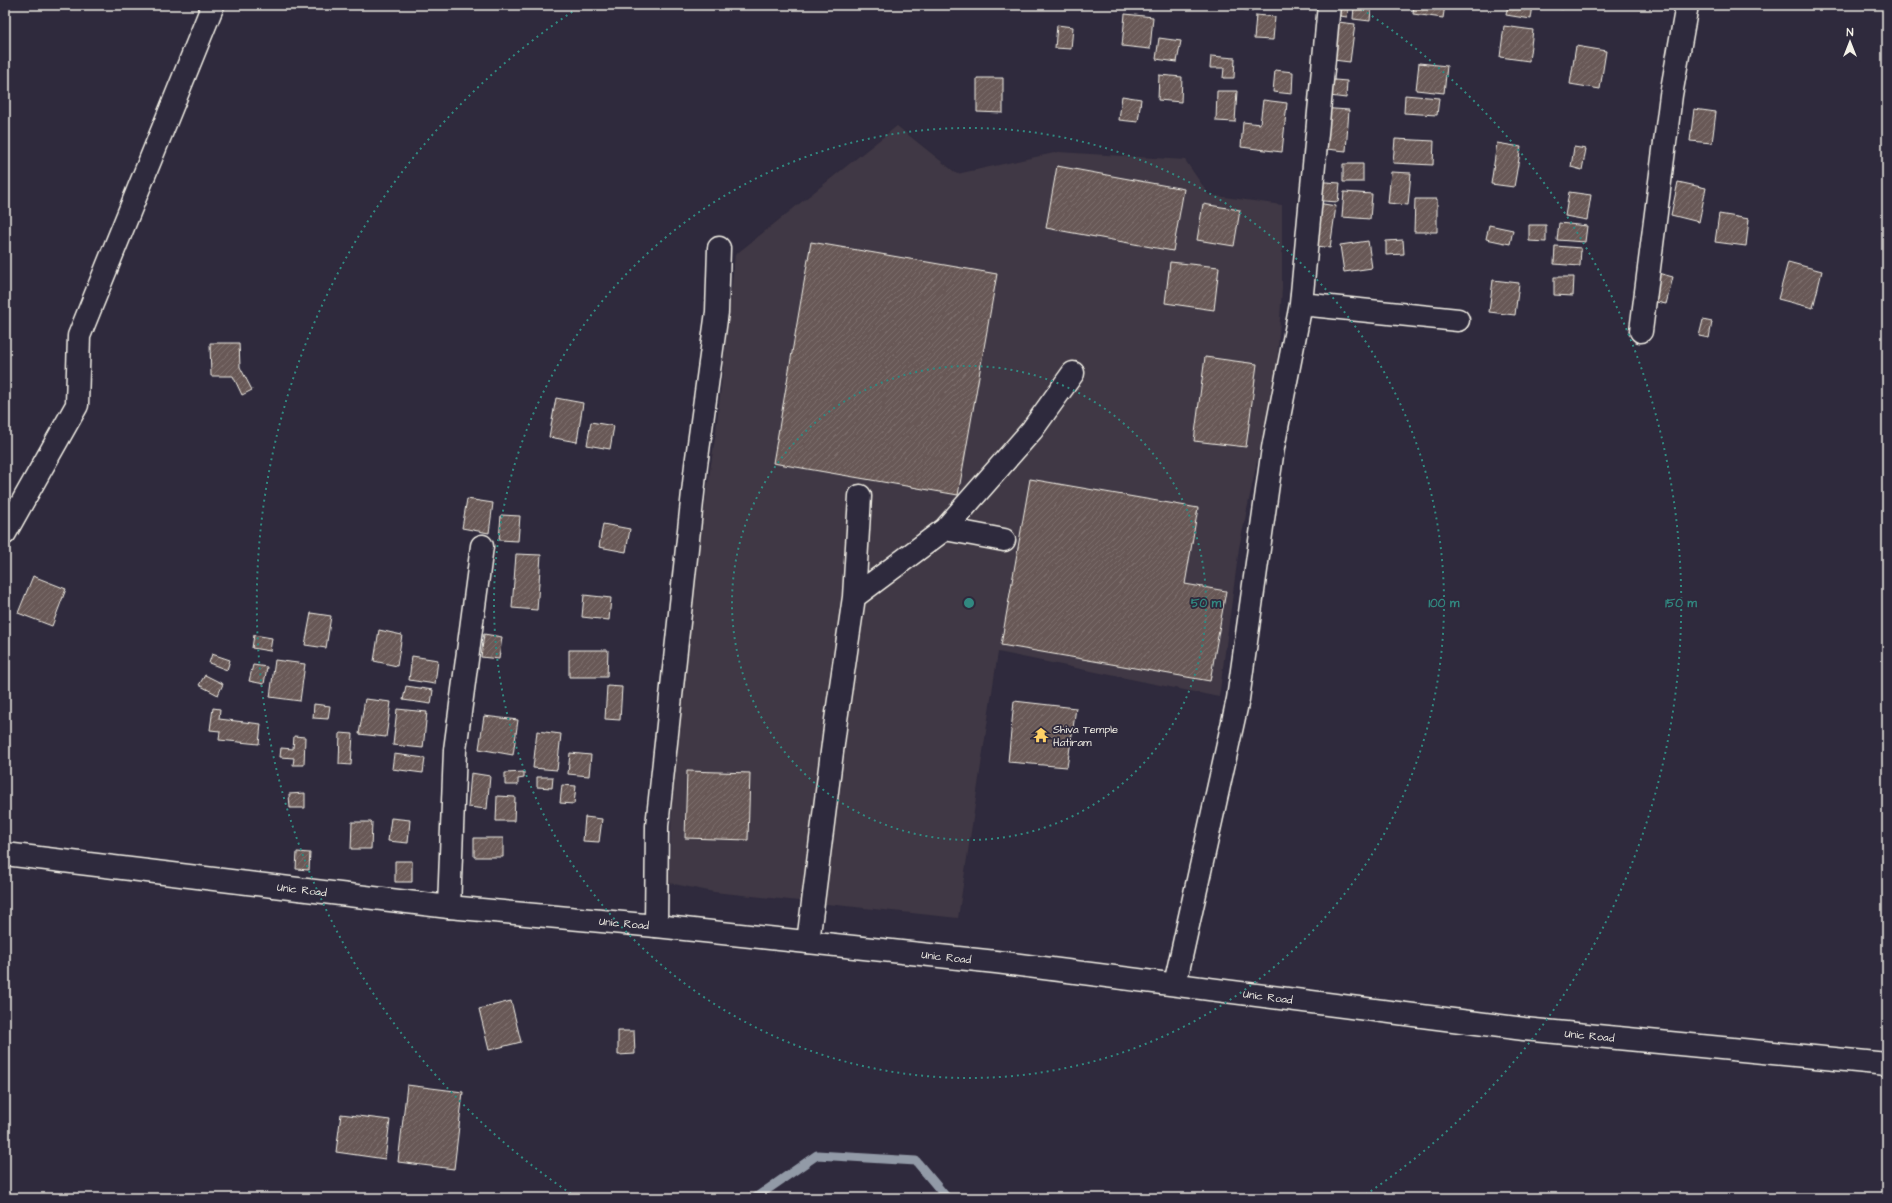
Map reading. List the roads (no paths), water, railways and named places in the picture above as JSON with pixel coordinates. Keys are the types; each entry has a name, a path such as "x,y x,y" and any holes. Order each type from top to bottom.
{"street":[{"path":"5,533 77,405 79,336 213,5"},
{"path":"1175,984 1238,699 1273,448 1301,304 1329,5"},
{"path":"1641,331 1671,95 1686,5"},
{"path":"656,926 657,826 696,465 717,312 719,248"},
{"path":"1301,304 1458,320"},
{"path":"854,597 945,529 1032,430 1073,373"},
{"path":"808,942 836,720 854,597 860,496"},
{"path":"945,529 1004,540"},
{"path":"449,907 455,750 482,546"},
{"name":"Unic Road","path":"5,854 449,907 656,926 996,962 1524,1029 1887,1064"}],"waterway":[{"path":"755,1198 817,1155 916,1161 947,1198"}],"place":[{"name":"Shiva Temple Hatiram","path":"1041,735"}]}
